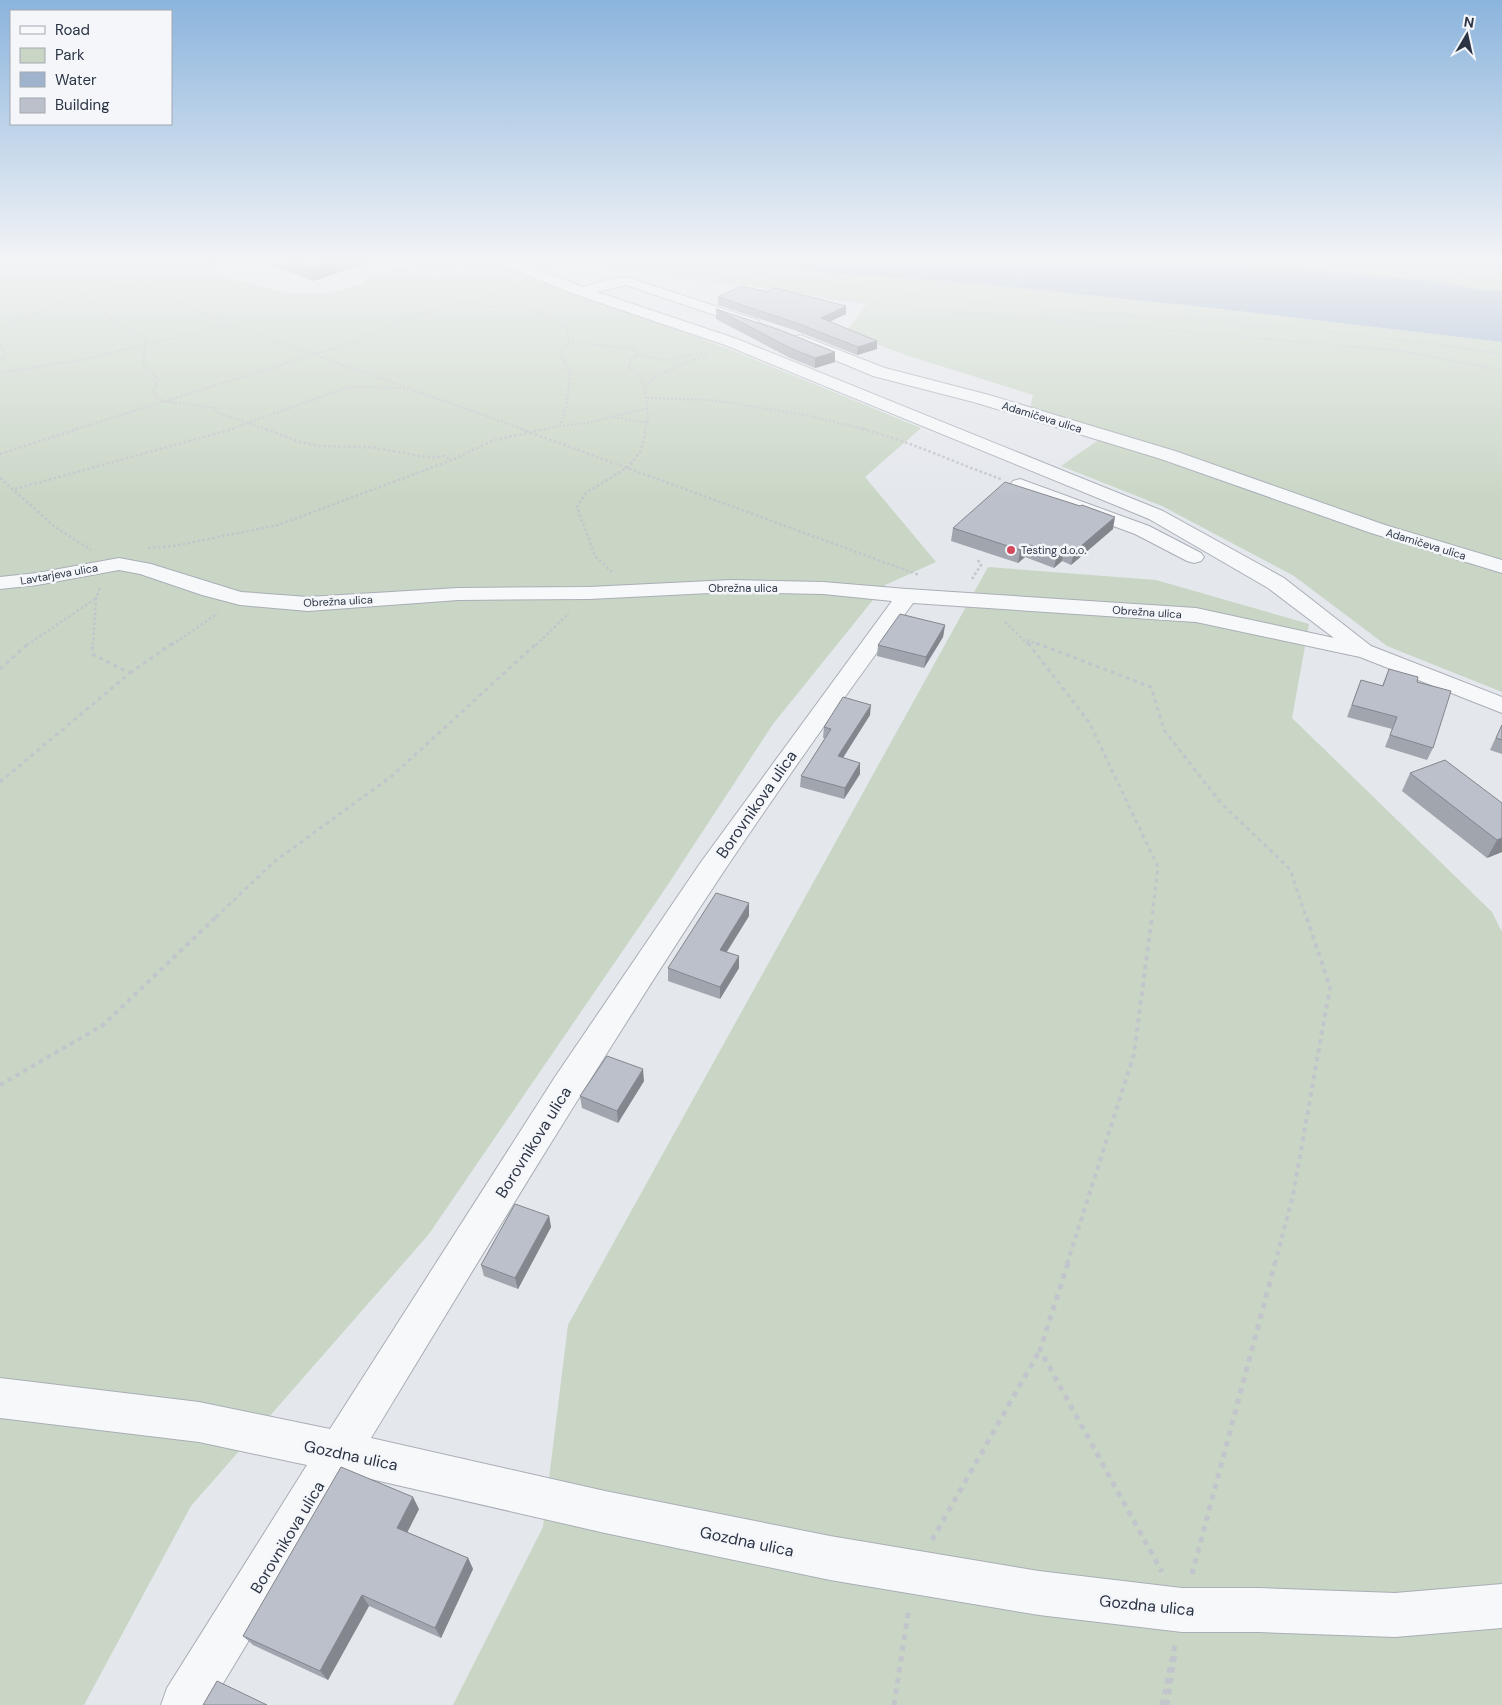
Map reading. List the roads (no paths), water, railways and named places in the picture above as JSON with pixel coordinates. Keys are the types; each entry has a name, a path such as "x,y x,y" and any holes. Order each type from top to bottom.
{"street":[{"name":"Obrežna ulica","path":"710,341 1156,514 1276,583 1367,652"},
{"name":"Adamičeva ulica","path":"801,341 880,372 983,399 1168,454 1378,529 1502,567"},
{"name":"Obrežna ulica","path":"1020,485 1142,530 1219,569 1242,577 1276,583"},
{"name":"Obrežna ulica","path":"119,564 144,568 240,598 308,604 458,594 633,592 731,586 823,588 917,587 978,600 1196,615 1367,652 1502,706"},
{"name":"Lavtarjeva ulica","path":"0,583 37,579 119,564"},
{"name":"Borovnikova ulica","path":"184,1705 567,1087 711,869 842,684 917,587"},
{"name":"Gozdna ulica","path":"0,1398 199,1422 340,1451 605,1512 830,1558 1039,1593 1182,1610 1259,1610 1395,1615 1502,1606"}],"place":[{"name":"Testing d.o.o.","path":"1011,550"}]}
